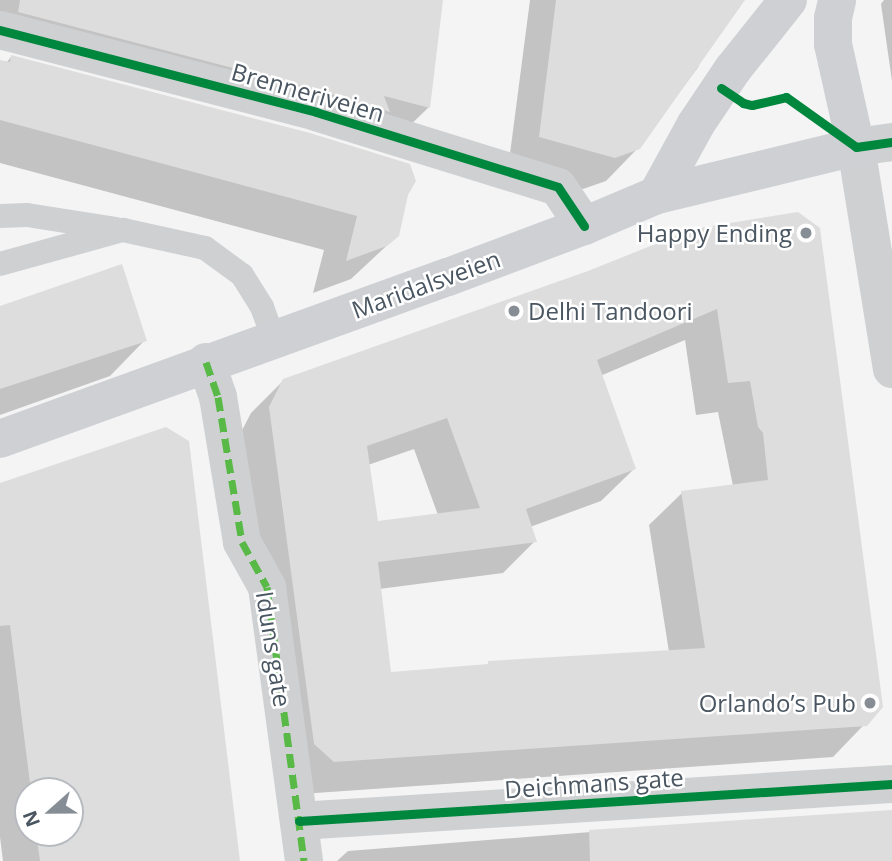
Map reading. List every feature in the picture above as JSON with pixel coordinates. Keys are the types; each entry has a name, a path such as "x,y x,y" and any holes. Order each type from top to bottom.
{"main road":[{"path":"657,195 696,124 733,69 788,0"},
{"path":"837,0 833,44 874,144"},
{"name":"Maridalsveien","path":"0,439 584,226 657,195 874,144"}],"street":[{"name":"Brenneriveien","path":"0,30 316,113 558,187 584,226"},
{"path":"874,144 892,369"},
{"name":"Iduns gate","path":"206,362 218,397 242,542 267,587 304,861"},
{"name":"Deichmans gate","path":"299,821 892,784"}],"lane":[{"path":"0,216 27,215 123,230 205,248 242,275 262,307 273,338"},
{"path":"0,264 123,230"}],"building":[{"path":"20,0 443,0 430,108 384,96 390,112 321,91 18,12"},
{"path":"556,0 745,0 640,149 615,158 539,137"},
{"path":"11,55 310,133 410,164 416,181 408,195 399,236 387,246 346,261 357,216 0,120 0,60 10,62"},
{"path":"798,212 820,228 883,707 867,726 334,762 314,744 269,407 283,379 588,271 693,229","holes":["717,309 728,383 750,381 758,427 763,433 768,480 681,491 705,648 488,661 488,664 391,672 378,562 537,542 526,509 636,469 597,360","447,418 480,508 378,521 367,446"]},
{"path":"122,264 147,341 0,389 0,306"},
{"path":"166,427 189,441 240,861 40,861 38,847 84,847 84,777 29,777 10,625 0,626 0,483"},
{"path":"892,810 892,861 590,861 589,830"}],"marked path":[{"path":"206,362 218,397 242,542 267,587 304,861"}],"cycle path":[{"path":"0,30 316,112 558,187 584,226"},
{"path":"721,88 743,103 752,105 786,97 856,147 892,142"},
{"path":"299,821 892,784"}],"place":[{"name":"Happy Ending","path":"806,233"},
{"name":"Delhi Tandoori","path":"514,311"},
{"name":"Orlando’s Pub","path":"870,703"}]}
